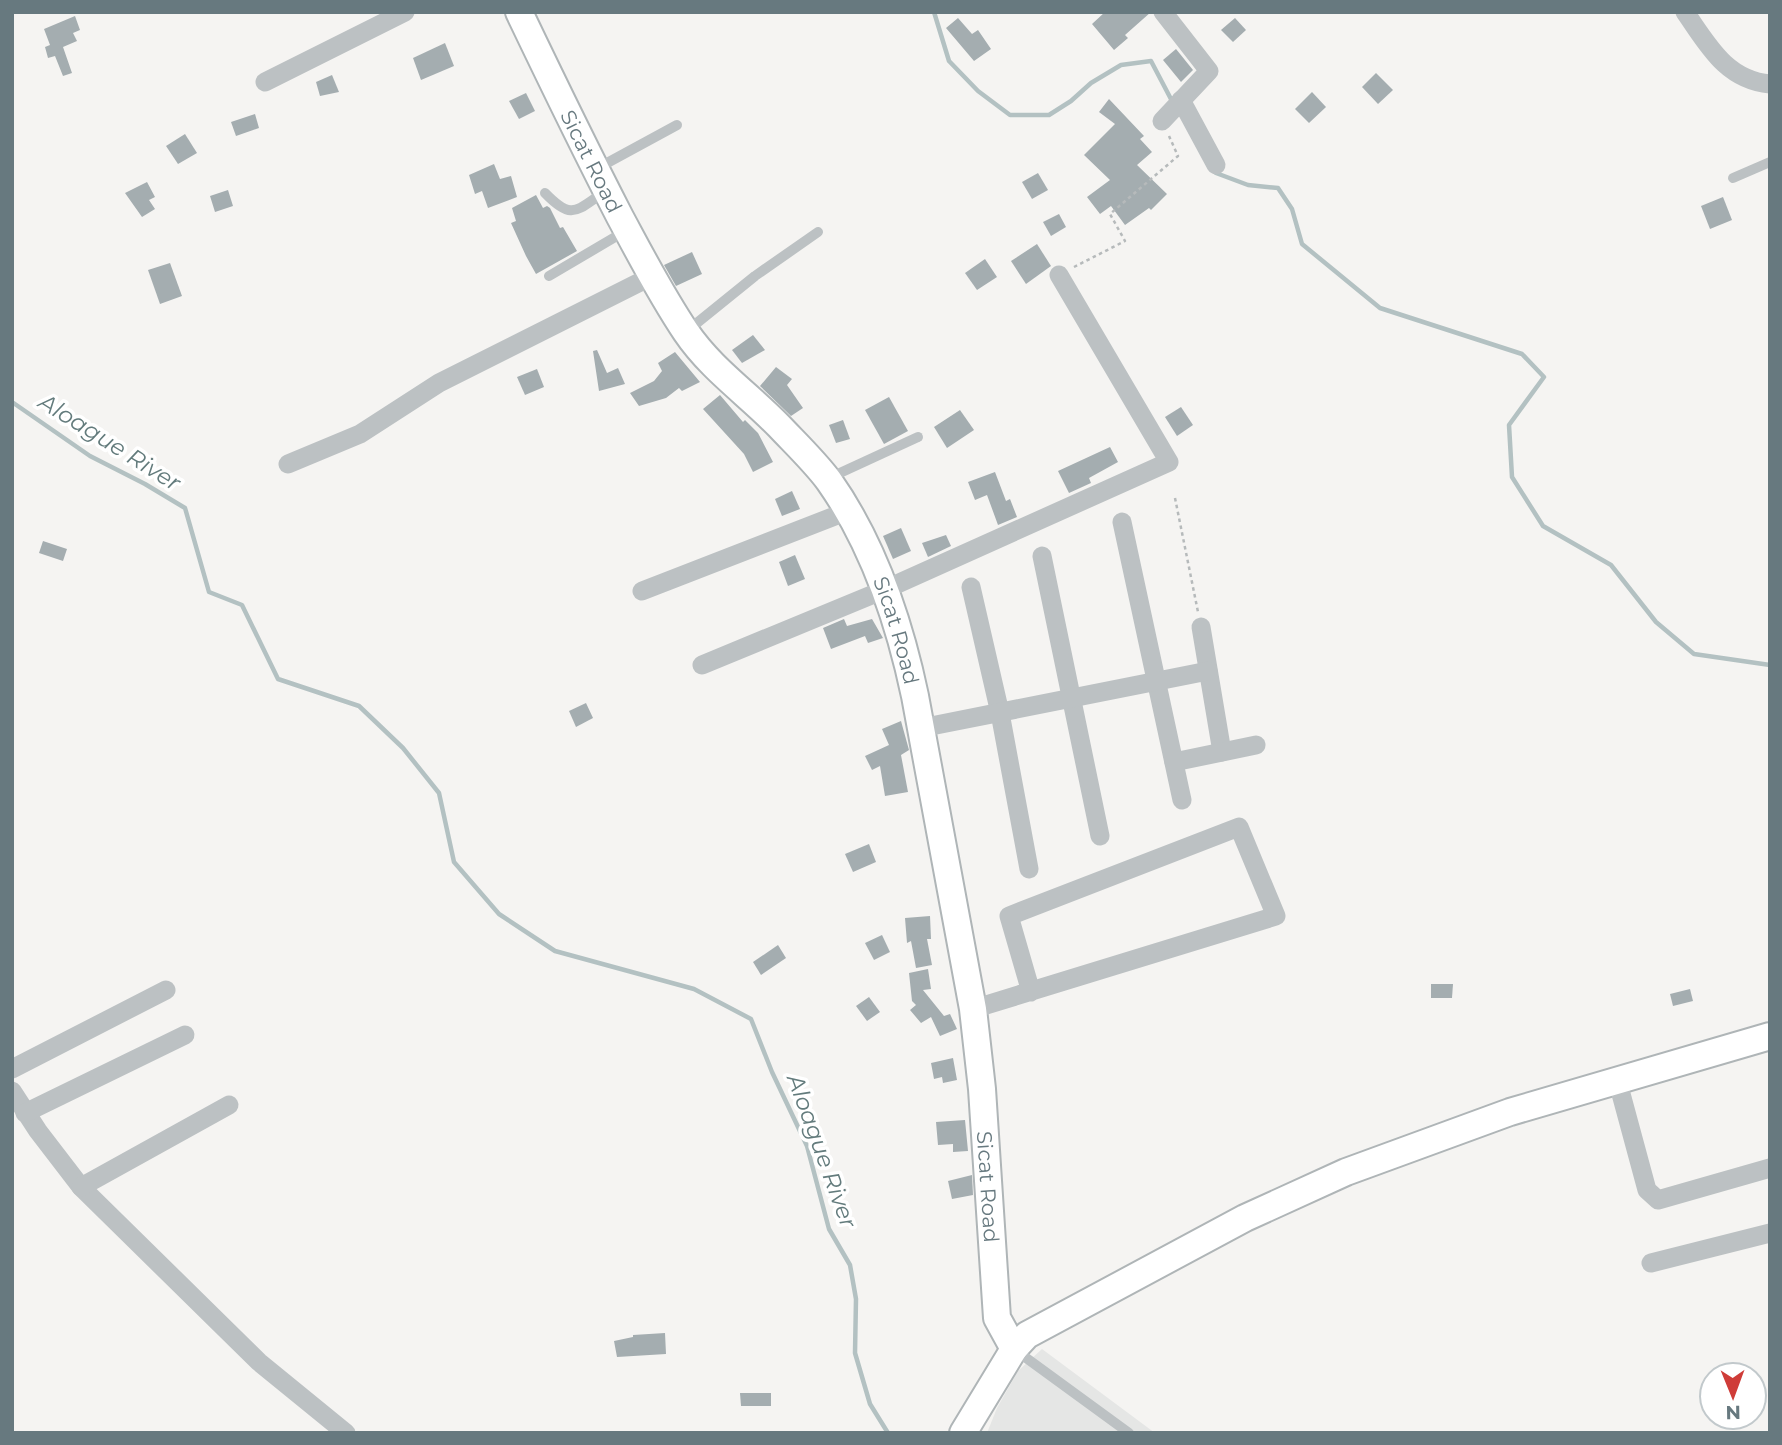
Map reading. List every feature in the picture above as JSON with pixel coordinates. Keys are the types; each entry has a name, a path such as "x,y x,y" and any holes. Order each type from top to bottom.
{"street":[{"path":"265,82 405,12"},
{"name":"Sicat Road","path":"519,12 627,230 686,332 708,360 777,425 828,479 848,511 886,589 907,658 973,1009 982,1089 997,1318 1014,1349"},
{"path":"1162,121 1209,71 1163,12"},
{"path":"1685,12 1716,55 1737,75 1770,84"},
{"path":"1181,100 1216,165"},
{"path":"702,665 886,589 1169,462 1059,275"},
{"path":"288,464 360,434 439,383 652,276"},
{"path":"642,591 848,511"},
{"path":"1122,522 1182,800"},
{"path":"1042,556 1100,836"},
{"path":"971,587 1000,713 1029,869"},
{"path":"1201,628 1222,752"},
{"path":"921,728 1208,671"},
{"path":"1174,762 1256,745"},
{"path":"973,1009 1031,992 1276,916 1239,827 1009,916 1031,992"},
{"path":"12,1069 166,990"},
{"path":"25,1113 185,1035"},
{"path":"964,1433 1014,1349 1027,1335 1178,1253 1301,1191 1510,1112 1770,1036"},
{"path":"1617,1079 1647,1190 1658,1200 1770,1168"},
{"path":"12,1091 25,1113 81,1187 259,1362 345,1433"},
{"path":"81,1187 229,1105"},
{"path":"1651,1263 1770,1233"}],"lane":[{"path":"545,193 559,208 568,212 576,210 601,180 677,125"},
{"path":"1733,178 1770,162"},
{"path":"549,276 627,230"},
{"path":"686,332 755,276 818,232"},
{"path":"828,479 918,437"},
{"path":"1014,1349 1129,1433"}],"path":[{"path":"1059,275 1125,241 1110,214 1178,156 1162,121"},
{"path":"1175,498 1201,628"}],"shaded area":[{"path":"1042,1349 1155,1433 987,1433 997,1408 1018,1371"}],"building":[{"path":"1105,12 1151,12 1125,35 1128,38 1114,50 1092,24"},
{"path":"75,16 80,30 73,33 77,41 63,47 72,73 63,76 55,56 48,58 45,47 50,45 44,29"},
{"path":"958,18 972,34 978,30 991,49 974,61 946,28"},
{"path":"1235,18 1246,30 1233,42 1221,30"},
{"path":"445,43 454,66 421,80 413,58"},
{"path":"1176,49 1193,70 1181,82 1163,60"},
{"path":"1376,73 1393,90 1378,104 1362,87"},
{"path":"332,75 339,92 320,96 316,82"},
{"path":"1312,92 1326,107 1309,123 1295,109"},
{"path":"526,93 535,111 519,119 509,101"},
{"path":"1109,99 1144,136 1140,139 1152,152 1137,165 1167,194 1151,210 1149,208 1125,225 1111,206 1100,214 1087,197 1110,180 1084,155 1115,124 1099,112"},
{"path":"255,114 259,128 236,136 231,122"},
{"path":"185,134 197,153 178,164 166,146"},
{"path":"494,164 500,179 511,176 517,197 488,208 482,191 475,194 469,175"},
{"path":"1038,173 1048,190 1032,199 1022,182"},
{"path":"147,182 155,197 149,200 155,209 142,217 125,193"},
{"path":"228,190 233,206 215,212 210,196"},
{"path":"536,195 543,208 550,208 560,228 563,227 577,251 536,274 511,223 516,221 512,208"},
{"path":"1723,197 1732,220 1710,229 1701,206"},
{"path":"1059,214 1066,227 1051,236 1043,222"},
{"path":"1037,244 1051,266 1026,284 1011,261"},
{"path":"692,252 702,274 676,286 664,265"},
{"path":"985,259 997,277 977,290 965,273"},
{"path":"170,263 182,296 160,304 148,270"},
{"path":"753,335 765,350 742,363 732,350"},
{"path":"597,350 607,373 618,368 625,384 599,391 593,351"},
{"path":"675,352 700,382 682,391 679,388 666,398 639,406 630,393 654,381 662,371 658,363"},
{"path":"776,367 792,379 787,385 803,408 791,416 760,386"},
{"path":"537,369 544,387 525,395 517,377"},
{"path":"720,395 743,422 745,420 758,433 773,462 753,472 744,454 703,409"},
{"path":"889,397 908,431 884,444 865,410"},
{"path":"1181,407 1193,425 1177,436 1165,417"},
{"path":"960,410 974,430 947,448 934,427"},
{"path":"843,420 850,439 836,443 829,425"},
{"path":"1110,447 1118,462 1089,478 1091,483 1069,493 1058,471"},
{"path":"995,472 1006,501 1010,499 1017,517 998,525 987,495 975,500 968,482"},
{"path":"792,491 800,509 782,516 775,499"},
{"path":"901,528 911,551 893,559 883,536"},
{"path":"946,535 951,546 928,557 922,543"},
{"path":"43,541 67,549 63,561 39,553"},
{"path":"795,555 805,579 788,586 779,562"},
{"path":"844,619 847,626 872,619 883,638 868,643 865,636 831,649 823,628"},
{"path":"586,703 593,718 576,727 569,711"},
{"path":"901,721 909,750 901,755 908,792 885,796 880,766 872,770 865,756 889,745 882,729"},
{"path":"869,844 876,862 853,872 845,854"},
{"path":"930,916 931,939 927,939 932,965 916,968 911,941 907,943 905,918"},
{"path":"882,935 890,952 874,960 865,943"},
{"path":"778,945 786,958 761,975 753,962"},
{"path":"928,969 931,989 923,990 944,1016 950,1014 957,1029 940,1036 931,1017 921,1023 910,1010 916,1005 912,1001 909,973"},
{"path":"1431,984 1453,984 1452,998 1431,998"},
{"path":"1690,989 1693,1001 1673,1006 1670,994"},
{"path":"869,997 880,1012 867,1021 856,1006"},
{"path":"953,1058 957,1080 943,1083 942,1077 934,1079 931,1063"},
{"path":"965,1120 968,1151 953,1152 953,1144 938,1145 936,1122"},
{"path":"972,1175 973,1195 952,1199 948,1181"},
{"path":"665,1333 666,1354 617,1357 614,1341 633,1335"},
{"path":"740,1393 771,1393 771,1406 741,1406"}],"waterway":[{"path":"934,12 949,61 978,91 1010,115 1049,115 1071,101 1091,83 1121,65 1151,61 1172,101"},
{"path":"1216,173 1248,185 1278,188 1292,209 1302,244 1380,308 1522,354 1544,377 1509,425 1512,477 1543,526 1611,565 1656,622 1694,654 1770,665"},
{"name":"Aloague River","path":"12,402 90,456 185,508 209,592 242,605 278,679 359,706 403,748 439,793 454,862 499,914 555,951 694,989 751,1019 772,1072 807,1146 829,1229 850,1265 856,1299 855,1353 870,1404 888,1433"}]}
